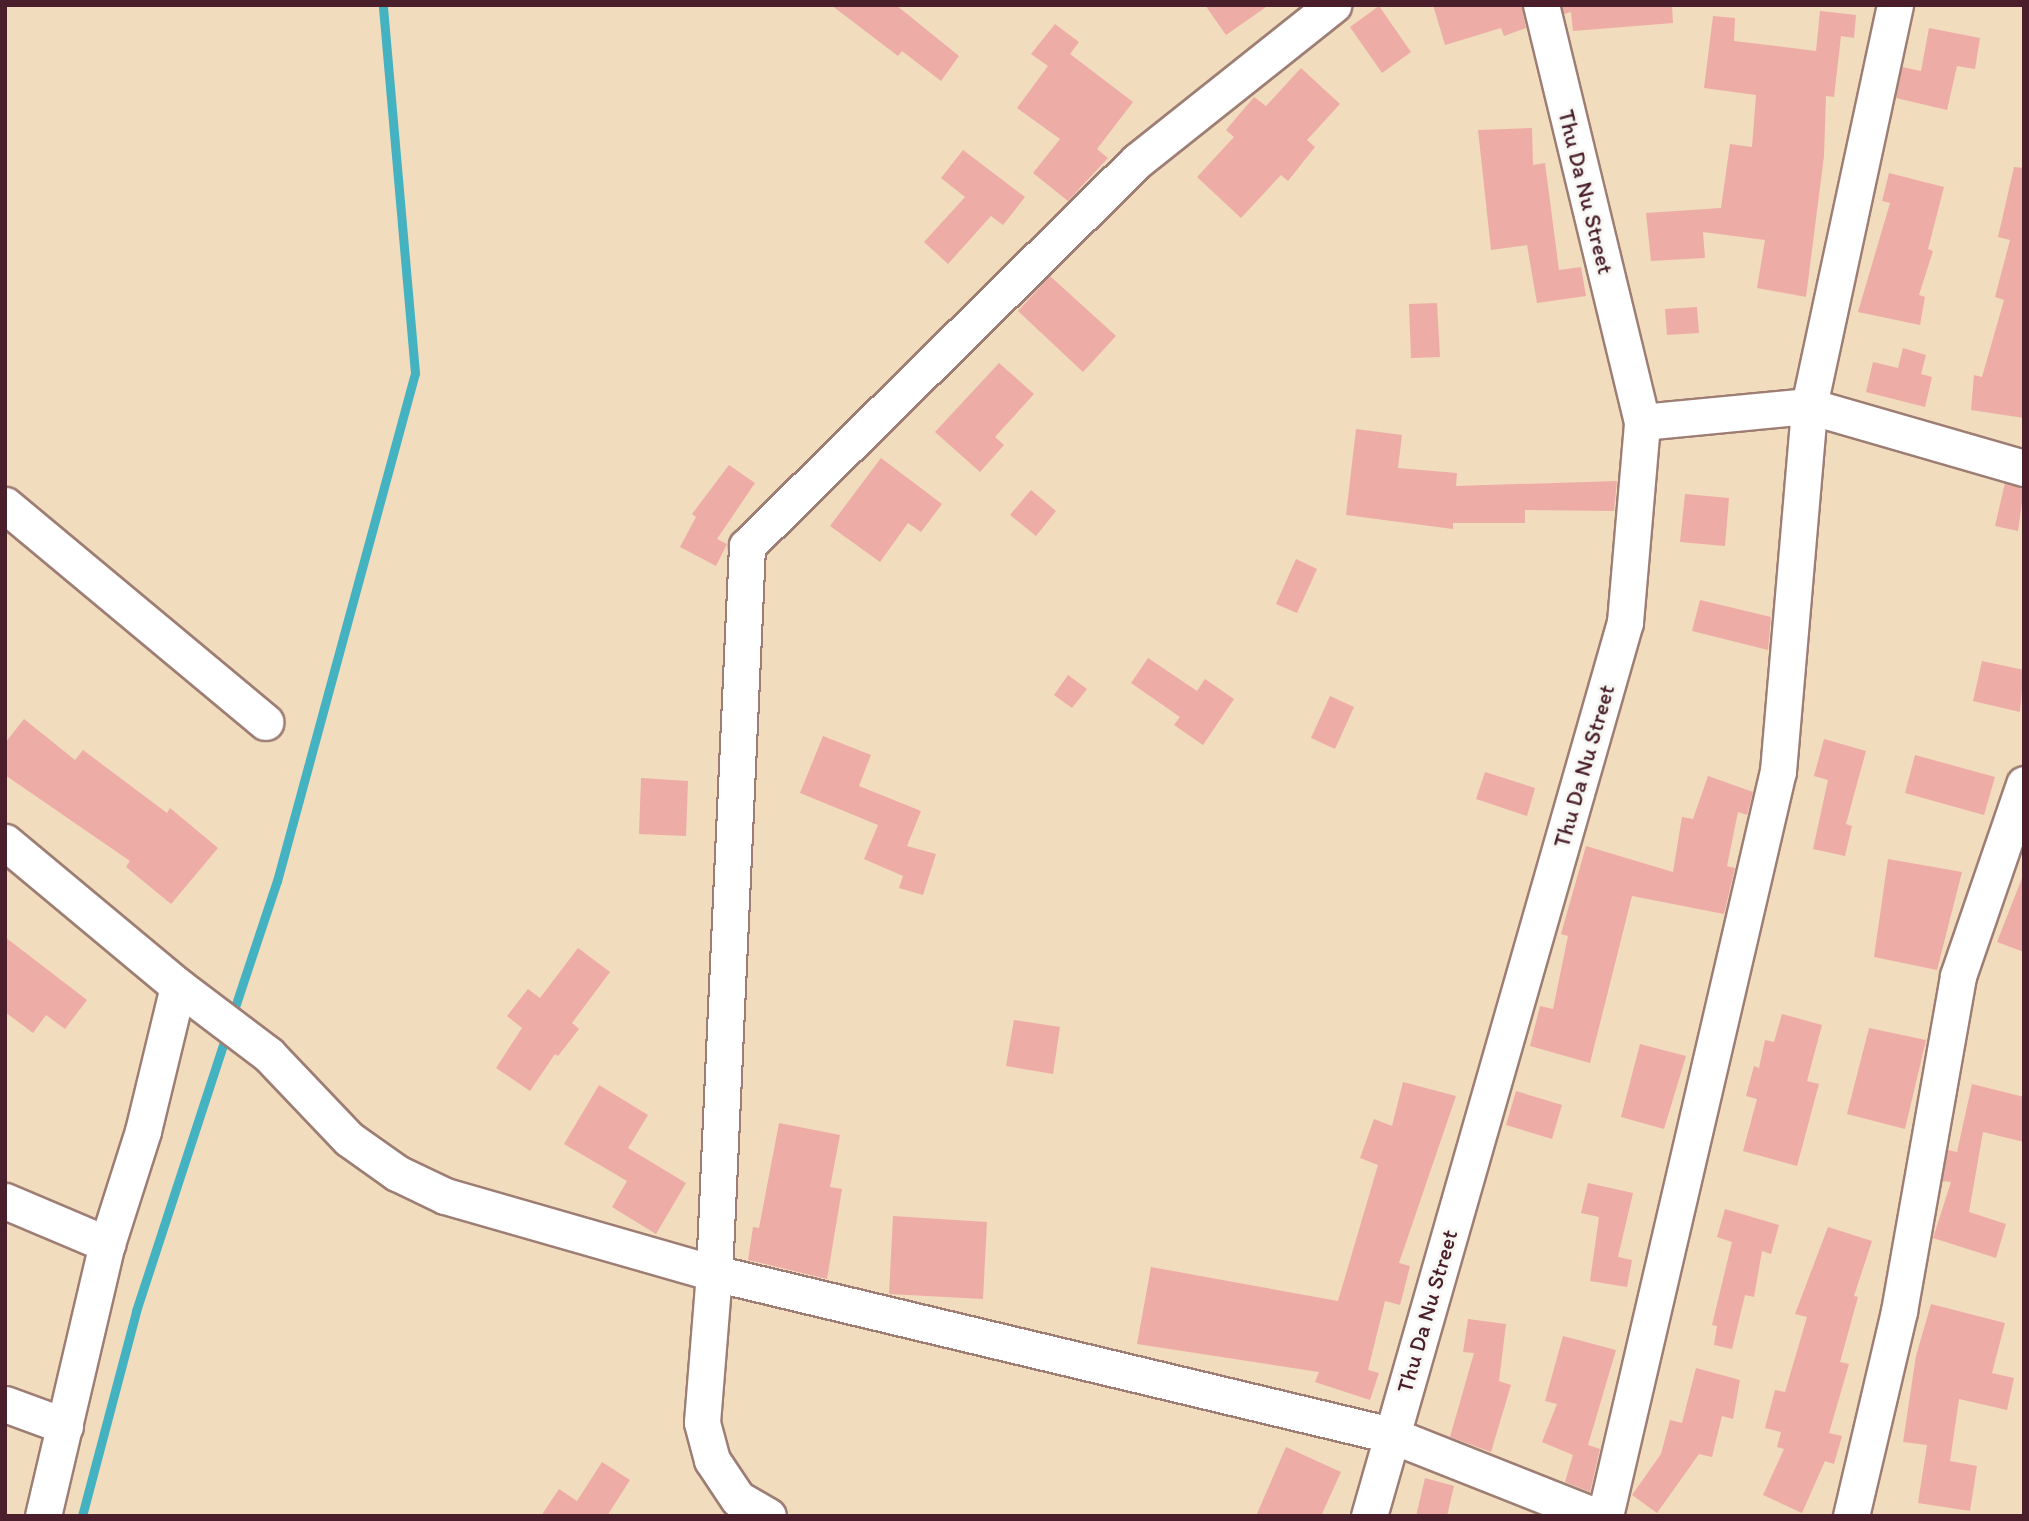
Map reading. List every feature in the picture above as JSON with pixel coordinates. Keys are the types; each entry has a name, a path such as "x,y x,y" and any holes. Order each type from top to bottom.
{"street":[{"path":"768,1516 738,1499 712,1460 702,1422 714,1273 747,546 1137,161 1333,5"},
{"name":"Thu Da Nu Street","path":"1368,1516 1625,622 1642,422 1541,5"},
{"path":"1605,1516 1778,771 1809,406 1895,5"},
{"path":"1642,422 1809,406 2024,468"},
{"path":"5,505 265,722"},
{"path":"1851,1516 1899,1311 1958,976 2024,784"},
{"path":"5,842 178,986 268,1054 349,1139 397,1173 445,1196 714,1273 1391,1435 1596,1516"},
{"path":"43,1516 107,1244 143,1131 178,986"},
{"path":"5,1200 107,1244"},
{"path":"5,1404 65,1426"}],"building":[{"path":"831,5 896,5 959,56 941,81 902,51 898,56"},
{"path":"1205,5 1269,5 1226,35"},
{"path":"1433,5 1521,5 1526,28 1504,36 1501,28 1445,45"},
{"path":"1562,5 1672,5 1673,23 1573,31 1571,12 1564,14"},
{"path":"1379,6 1411,52 1382,73 1350,27"},
{"path":"1820,11 1856,15 1854,38 1841,36 1834,97 1826,96 1824,156 1806,297 1757,288 1765,240 1703,232 1705,258 1651,261 1646,213 1721,208 1730,144 1752,147 1756,95 1704,88 1713,16 1735,18 1734,41 1816,51"},
{"path":"1055,24 1079,42 1070,54 1133,102 1097,149 1108,158 1068,201 1033,173 1060,139 1017,108 1048,66 1031,54"},
{"path":"1929,28 1980,38 1975,69 1957,66 1947,110 1896,98 1902,67 1921,71"},
{"path":"1301,68 1340,104 1307,140 1315,147 1288,181 1281,175 1241,218 1197,177 1234,137 1226,130 1254,97 1266,106"},
{"path":"1532,128 1533,165 1545,163 1559,270 1581,267 1586,296 1537,303 1527,245 1491,250 1478,130"},
{"path":"963,150 1025,197 1003,225 991,216 948,264 924,242 965,197 941,178"},
{"path":"2014,167 2024,168 2024,418 1971,410 1974,375 1982,377 2004,300 1995,297 2010,240 1998,237"},
{"path":"1889,173 1944,187 1928,249 1933,251 1919,295 1925,297 1920,325 1858,312 1890,203 1882,201"},
{"path":"1050,276 1116,336 1083,372 1018,311"},
{"path":"1437,303 1440,357 1411,358 1409,304"},
{"path":"1697,307 1699,333 1667,335 1665,309"},
{"path":"1903,348 1926,355 1921,374 1932,377 1925,407 1866,392 1873,362 1898,368"},
{"path":"999,363 1034,394 995,437 1004,445 980,472 935,432"},
{"path":"1356,429 1402,435 1398,468 1457,473 1456,486 1617,481 1614,511 1525,510 1525,523 1453,523 1453,529 1346,515"},
{"path":"881,458 942,504 921,532 908,523 880,562 830,526"},
{"path":"729,465 755,483 717,539 727,544 716,566 680,547 696,517 692,514"},
{"path":"2005,483 2024,488 2018,531 1995,526"},
{"path":"1031,490 1056,511 1036,536 1010,515"},
{"path":"1685,494 1729,498 1725,546 1680,542"},
{"path":"1296,559 1317,569 1297,613 1276,604"},
{"path":"1700,600 1771,617 1768,650 1692,631"},
{"path":"1148,658 1197,691 1205,679 1234,699 1203,745 1174,725 1180,717 1131,683"},
{"path":"1982,661 2024,670 2020,712 1973,701"},
{"path":"1068,675 1087,689 1072,708 1054,695"},
{"path":"1330,696 1354,707 1335,749 1311,738"},
{"path":"24,719 75,760 83,750 167,813 170,808 218,848 171,904 126,867 130,861 5,775 5,743"},
{"path":"823,736 871,755 859,786 921,811 907,846 936,854 923,895 899,888 903,876 864,859 878,825 800,793"},
{"path":"1824,739 1866,751 1846,824 1852,826 1845,856 1813,849 1828,780 1814,776"},
{"path":"1915,755 1995,777 1984,815 1905,793"},
{"path":"1485,772 1535,788 1527,816 1476,799"},
{"path":"1708,776 1753,792 1747,815 1738,812 1727,866 1735,868 1724,914 1632,896 1590,1063 1530,1046 1540,1006 1553,1009 1568,936 1561,934 1586,846 1673,872 1682,817 1693,819"},
{"path":"641,778 688,781 686,836 639,834"},
{"path":"1888,859 1962,872 1937,970 1874,957"},
{"path":"2024,878 2024,952 1997,942"},
{"path":"5,937 87,1000 65,1029 46,1015 33,1033 5,1012"},
{"path":"578,948 610,972 572,1023 579,1029 558,1056 555,1054 530,1091 496,1068 522,1028 507,1016 528,989 540,998"},
{"path":"1782,1014 1822,1025 1807,1081 1819,1084 1797,1166 1743,1151 1757,1099 1746,1096 1754,1066 1759,1068 1765,1040 1774,1042"},
{"path":"1014,1020 1060,1027 1053,1074 1006,1066"},
{"path":"1869,1028 1926,1040 1905,1129 1847,1114"},
{"path":"1640,1044 1686,1056 1664,1129 1621,1117"},
{"path":"1403,1082 1456,1096 1399,1263 1410,1266 1400,1305 1385,1301 1368,1370 1379,1373 1370,1400 1315,1382 1319,1372 1137,1344 1151,1267 1338,1301 1378,1165 1360,1158 1374,1119 1392,1126"},
{"path":"1972,1084 2024,1097 2024,1142 1983,1132 1969,1212 2006,1224 1996,1258 1933,1238 1951,1182 1942,1181 1948,1150 1957,1152"},
{"path":"599,1085 648,1115 628,1148 686,1183 656,1234 612,1207 627,1181 564,1144"},
{"path":"1516,1091 1562,1105 1552,1139 1506,1125"},
{"path":"779,1123 840,1135 830,1187 842,1189 827,1279 748,1260 753,1227 759,1228"},
{"path":"1588,1183 1633,1193 1618,1257 1632,1260 1627,1287 1590,1281 1599,1217 1581,1213"},
{"path":"1725,1209 1779,1225 1771,1254 1762,1251 1754,1297 1745,1295 1732,1349 1714,1345 1717,1326 1712,1325 1732,1242 1717,1237"},
{"path":"893,1216 987,1222 983,1299 889,1294"},
{"path":"1828,1227 1872,1241 1854,1296 1858,1297 1840,1362 1849,1364 1829,1433 1842,1436 1834,1464 1825,1461 1802,1513 1763,1495 1784,1449 1777,1447 1781,1432 1765,1428 1775,1390 1785,1392 1807,1317 1795,1314"},
{"path":"1931,1304 2005,1323 1992,1373 2014,1378 2007,1410 1959,1399 1950,1461 1977,1466 1970,1511 1918,1503 1927,1445 1903,1442 1916,1356"},
{"path":"1468,1319 1506,1324 1499,1381 1511,1385 1491,1452 1450,1437 1474,1353 1463,1352"},
{"path":"1563,1336 1616,1350 1588,1445 1600,1449 1590,1492 1565,1482 1573,1455 1542,1442 1557,1404 1545,1401"},
{"path":"1696,1368 1740,1380 1733,1419 1722,1416 1712,1457 1699,1454 1657,1513 1632,1495 1661,1454 1670,1420 1682,1423"},
{"path":"1286,1447 1341,1472 1321,1516 1256,1516"},
{"path":"602,1462 630,1480 607,1516 541,1516 559,1489 577,1501"},
{"path":"1425,1478 1454,1486 1447,1516 1416,1516"}],"waterway":[{"path":"232,1016 277,881 415,373 383,5"},
{"path":"82,1516 136,1311 227,1033"}]}
